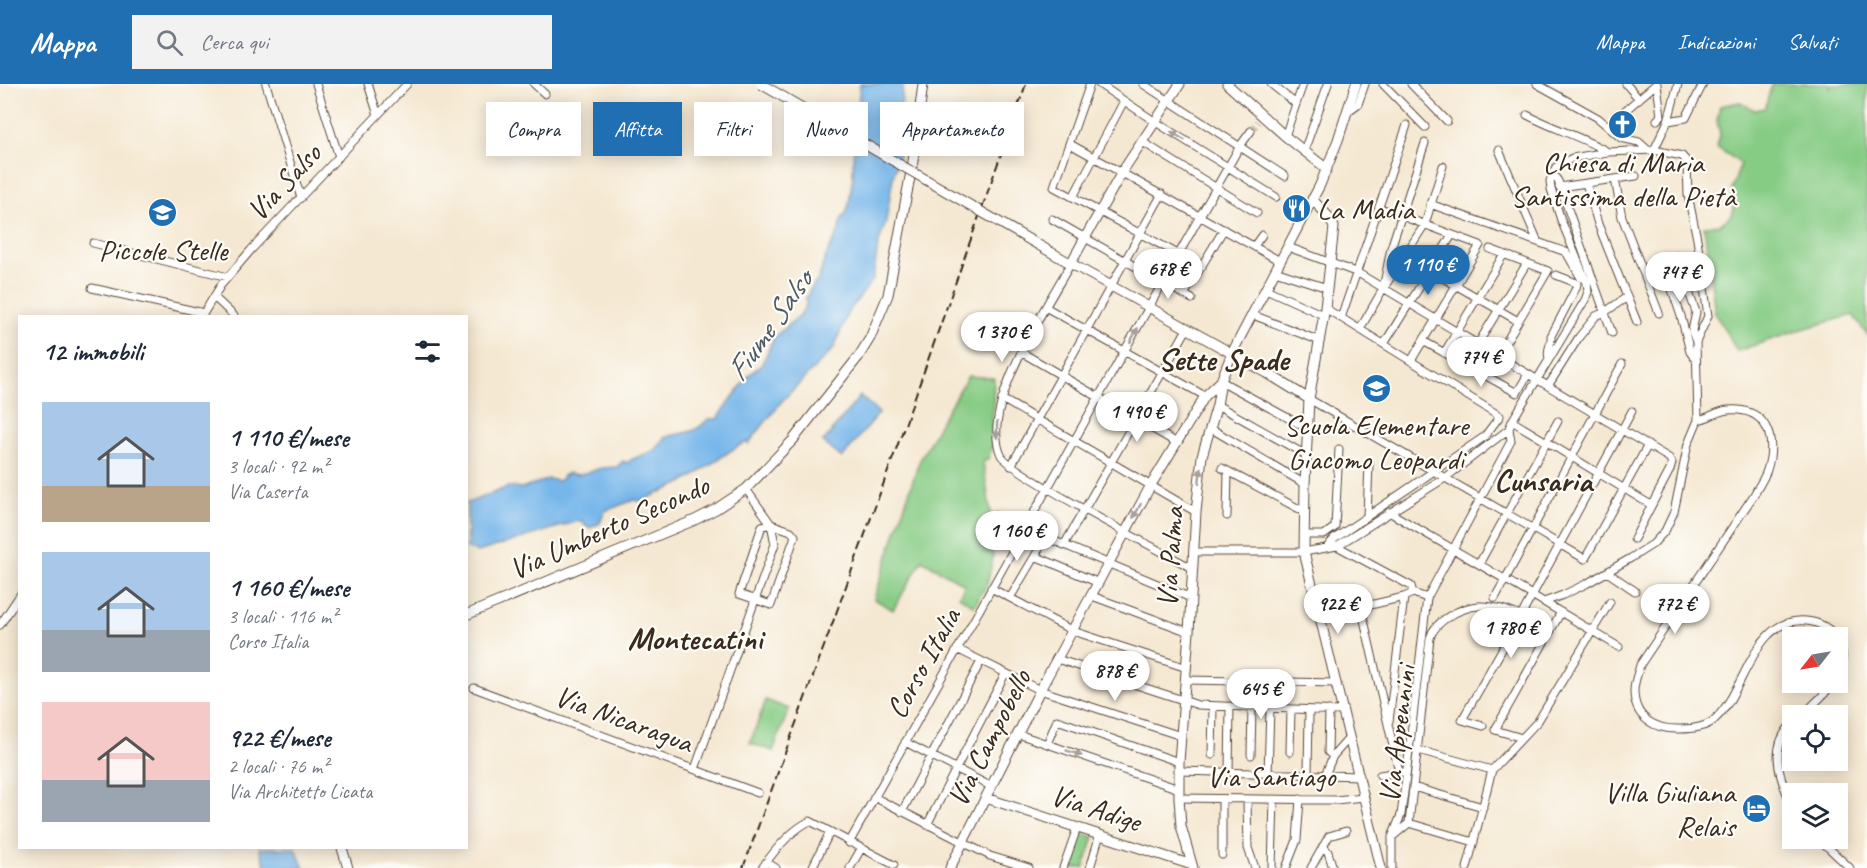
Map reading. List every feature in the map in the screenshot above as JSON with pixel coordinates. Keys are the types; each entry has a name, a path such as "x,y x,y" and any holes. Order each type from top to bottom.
{"main road":[{"path":"761,84 1310,399"},
{"name":"Via Umberto Secondo","path":"468,614 695,520 716,509 746,489 793,440 859,356 881,315 888,295 913,161 923,84"},
{"path":"1071,263 1122,172 1180,84"},
{"path":"1227,84 1260,119 1327,169"},
{"path":"1221,381 1232,353 1320,186 1356,84"},
{"path":"1312,199 1327,215 1334,227 1328,288 1310,399 1306,455 1304,552 1381,868"},
{"name":"Via Campobello","path":"950,868 1040,690 1151,486 1205,396 1221,381"},
{"name":"Via Palma","path":"1192,866 1181,826 1179,766 1193,552 1202,456 1217,405 1221,381"},
{"name":"Via Adige","path":"986,798 1192,866"},
{"path":"342,849 348,868"}],"street":[{"path":"266,84 302,198"},
{"path":"316,84 339,157"},
{"path":"368,84 378,115"},
{"name":"Via Salso","path":"203,314 228,277 407,84"},
{"path":"534,84 544,94"},
{"path":"1090,84 1054,187 1202,267"},
{"path":"1099,84 1276,197"},
{"path":"1143,84 1285,176"},
{"path":"1271,84 1296,104"},
{"path":"1285,136 1303,84"},
{"path":"1304,151 1328,84"},
{"path":"1347,112 1358,104 1365,84"},
{"path":"1383,84 1425,128"},
{"path":"1411,84 1447,121"},
{"path":"1537,84 1598,118 1621,138 1639,142 1651,150"},
{"path":"1626,84 1639,99"},
{"path":"1607,126 1656,84"},
{"path":"1656,84 1661,117 1657,120"},
{"path":"1651,150 1668,121 1678,84"},
{"path":"1668,121 1686,118 1703,84"},
{"path":"1073,197 1124,101"},
{"path":"1527,115 1550,127 1587,140 1608,152"},
{"path":"1341,318 1407,125"},
{"name":"Corso Italia","path":"849,843 1200,216 1251,131"},
{"path":"1141,141 1257,213"},
{"path":"1383,289 1391,248 1425,143"},
{"path":"1070,144 1280,261"},
{"path":"1499,150 1538,242"},
{"path":"1333,546 1411,586 1413,592 1427,598 1510,441 1509,429 1512,421 1588,292 1587,283 1551,189 1550,181 1556,166 1572,158 1608,152 1651,150 1673,153 1685,159 1688,170 1688,195 1708,316 1696,342"},
{"path":"1360,329 1425,225 1443,166"},
{"path":"1552,173 1612,333"},
{"path":"1559,187 1636,176"},
{"path":"1615,179 1622,218 1659,313"},
{"path":"1586,183 1598,224 1637,322"},
{"path":"1011,466 1162,194"},
{"path":"1430,204 1566,252 1580,277 1587,283"},
{"path":"1380,208 1480,245 1411,361"},
{"path":"1052,219 1192,299"},
{"path":"1184,295 1224,229"},
{"path":"1254,246 1262,235"},
{"path":"1384,344 1452,235"},
{"path":"93,243 228,277"},
{"path":"1288,247 1358,273 1669,458 1672,463 1670,470 1634,539"},
{"path":"1391,248 1518,321"},
{"path":"1490,249 1548,271 1497,357"},
{"path":"1444,353 1504,254"},
{"path":"1544,602 1563,596 1653,544 1671,520 1688,444 1698,420 1696,342 1692,331 1695,312 1676,256"},
{"path":"1071,263 1005,385 998,419 997,442 1004,460 1048,488 1192,568"},
{"path":"1465,365 1527,263"},
{"path":"1275,271 1328,288"},
{"path":"1666,272 1690,352 1697,361"},
{"path":"1549,359 1547,350 1551,336 1577,284 1556,275"},
{"path":"92,288 203,314"},
{"path":"1266,289 1341,318 1500,416 1484,437 1334,539 1333,546"},
{"path":"213,297 233,315"},
{"path":"1548,386 1584,330 1596,316 1627,297"},
{"path":"1047,308 1205,396"},
{"path":"1253,315 1320,341"},
{"path":"1064,545 1187,329"},
{"path":"1423,341 1517,393 1528,374"},
{"path":"1021,352 1177,442"},
{"path":"1495,598 1622,364"},
{"path":"1221,381 1308,429"},
{"path":"1002,399 1196,512"},
{"path":"1310,399 1585,559 1648,445"},
{"path":"1217,405 1306,455"},
{"path":"1698,420 1727,410 1740,410 1755,414 1765,425 1771,454 1766,473 1754,495 1640,665 1634,692 1642,717 1664,729 1701,726 1714,720 1730,699 1767,634 1795,620 1811,621 1827,627"},
{"path":"1483,726 1462,720 1632,411"},
{"path":"1512,421 1651,505"},
{"path":"1479,564 1558,421"},
{"path":"1210,428 1305,484"},
{"path":"1193,552 1304,552 1333,546 1445,478 1509,429"},
{"path":"1305,535 1324,535 1333,530 1336,523 1339,449"},
{"path":"1366,517 1369,463"},
{"path":"1227,516 1225,469 1305,512"},
{"path":"695,769 775,544 771,524 746,489"},
{"path":"1389,512 1619,647"},
{"path":"996,516 1191,598"},
{"path":"771,524 791,531 795,536 771,605 754,599 739,594 762,526 771,524"},
{"path":"1010,598 1046,537"},
{"path":"1035,556 1099,583"},
{"path":"1607,572 1635,591"},
{"path":"991,588 1073,631 1186,668"},
{"path":"1320,617 1404,597 1413,592"},
{"path":"1092,596 1189,632"},
{"path":"1389,726 1404,597"},
{"path":"0,625 18,598"},
{"name":"Via Appennini","path":"1392,868 1392,837 1401,815 1403,772 1427,598"},
{"path":"1467,868 1492,770 1538,721 1610,602"},
{"name":"Via Appennini","path":"1392,837 1409,823 1431,638 1434,629 1445,618 1477,606 1502,609 1521,616"},
{"path":"1361,607 1389,726 1403,772 1380,775"},
{"path":"1522,738 1495,730 1561,612"},
{"path":"957,649 1040,690 1181,736"},
{"path":"1057,659 1198,705 1343,711"},
{"path":"902,812 981,661"},
{"path":"927,825 1005,674"},
{"path":"1186,680 1336,682"},
{"name":"Via Nicaragua","path":"474,688 758,793"},
{"path":"1813,705 1825,693"},
{"path":"1212,755 1213,706"},
{"path":"1229,772 1230,706"},
{"path":"1251,755 1252,707"},
{"path":"1268,774 1270,708"},
{"path":"1290,752 1291,709"},
{"path":"1308,775 1309,710"},
{"path":"1329,711 1328,752 1333,756"},
{"path":"1047,744 1057,720 1179,766 1229,772 1360,776"},
{"name":"Via Santiago","path":"1018,734 1179,794 1248,800 1336,800 1363,797"},
{"path":"1782,737 1778,759 1783,783"},
{"path":"1325,775 1333,756 1349,738"},
{"path":"905,742 992,787"},
{"path":"1418,750 1492,770"},
{"path":"1413,787 1483,807"},
{"path":"874,797 990,856 1029,868"},
{"path":"1222,799 1222,855"},
{"path":"1272,868 1274,799"},
{"path":"1286,868 1297,840 1300,799"},
{"path":"1248,800 1248,848 1255,868"},
{"path":"776,868 764,865 801,825 810,821 894,865"},
{"path":"1409,823 1474,842"},
{"path":"1063,868 1077,828"},
{"path":"1311,868 1329,836 1346,831"},
{"path":"812,868 830,832"},
{"path":"1090,868 1100,834"},
{"path":"1323,846 1328,852 1333,868"},
{"path":"850,868 861,849"},
{"path":"1830,849 1850,868"}],"green space":[{"path":"1772,84 1830,84 1830,89 1831,84 1867,84 1867,335 1853,315 1737,351 1715,313 1704,226 1719,225 1733,214 1732,188 1741,163 1716,147 1720,133 1717,121 1720,106 1740,102 1755,110 1765,108"},
{"path":"968,376 994,378 991,451 988,459 983,462 992,522 991,550 993,556 987,585 974,606 959,596 965,585 922,560 893,610 874,599 919,462"},
{"path":"766,700 789,709 773,751 750,743"},
{"path":"1081,833 1094,837 1084,868 1069,868"}],"water":[{"path":"860,84 903,84 902,102 880,102 880,156 899,156 886,221 878,245 873,280 848,312 834,348 782,401 748,444 746,442 691,478 672,487 640,501 634,500 605,511 600,523 590,528 585,526 583,521 578,521 478,552 468,549 468,503 508,487 523,488 549,479 558,481 569,473 578,475 602,468 617,467 623,461 627,463 652,452 664,438 692,431 708,419 717,419 749,375 761,365 773,338 800,315 806,306 806,298 818,280 826,256 838,233 841,220 846,213 853,175 853,156 868,156 868,102 858,102"},
{"path":"860,396 879,413 842,458 823,442"},
{"path":"259,849 295,849 304,868 266,868"}],"tunnel":[{"path":"1251,131 1258,122"}],"railway":[{"path":"743,868 906,422 1026,84"}],"place":[{"name":"Chiesa di Maria Santissima della Pietà","path":"1623,125"},
{"name":"La Madia","path":"1296,209"},
{"name":"Piccole Stelle","path":"163,213"},
{"name":"Scuola Elementare Giacomo Leopardi","path":"1376,388"},
{"name":"Villa Giuliana Relais","path":"1756,809"}],"district":[{"name":"Sette Spade","path":"1223,359"},
{"name":"Cunsaria","path":"1543,480"},
{"name":"Montecatini","path":"695,638"}],"water label":[{"name":"Fiume Salso","path":"769,326"}]}
